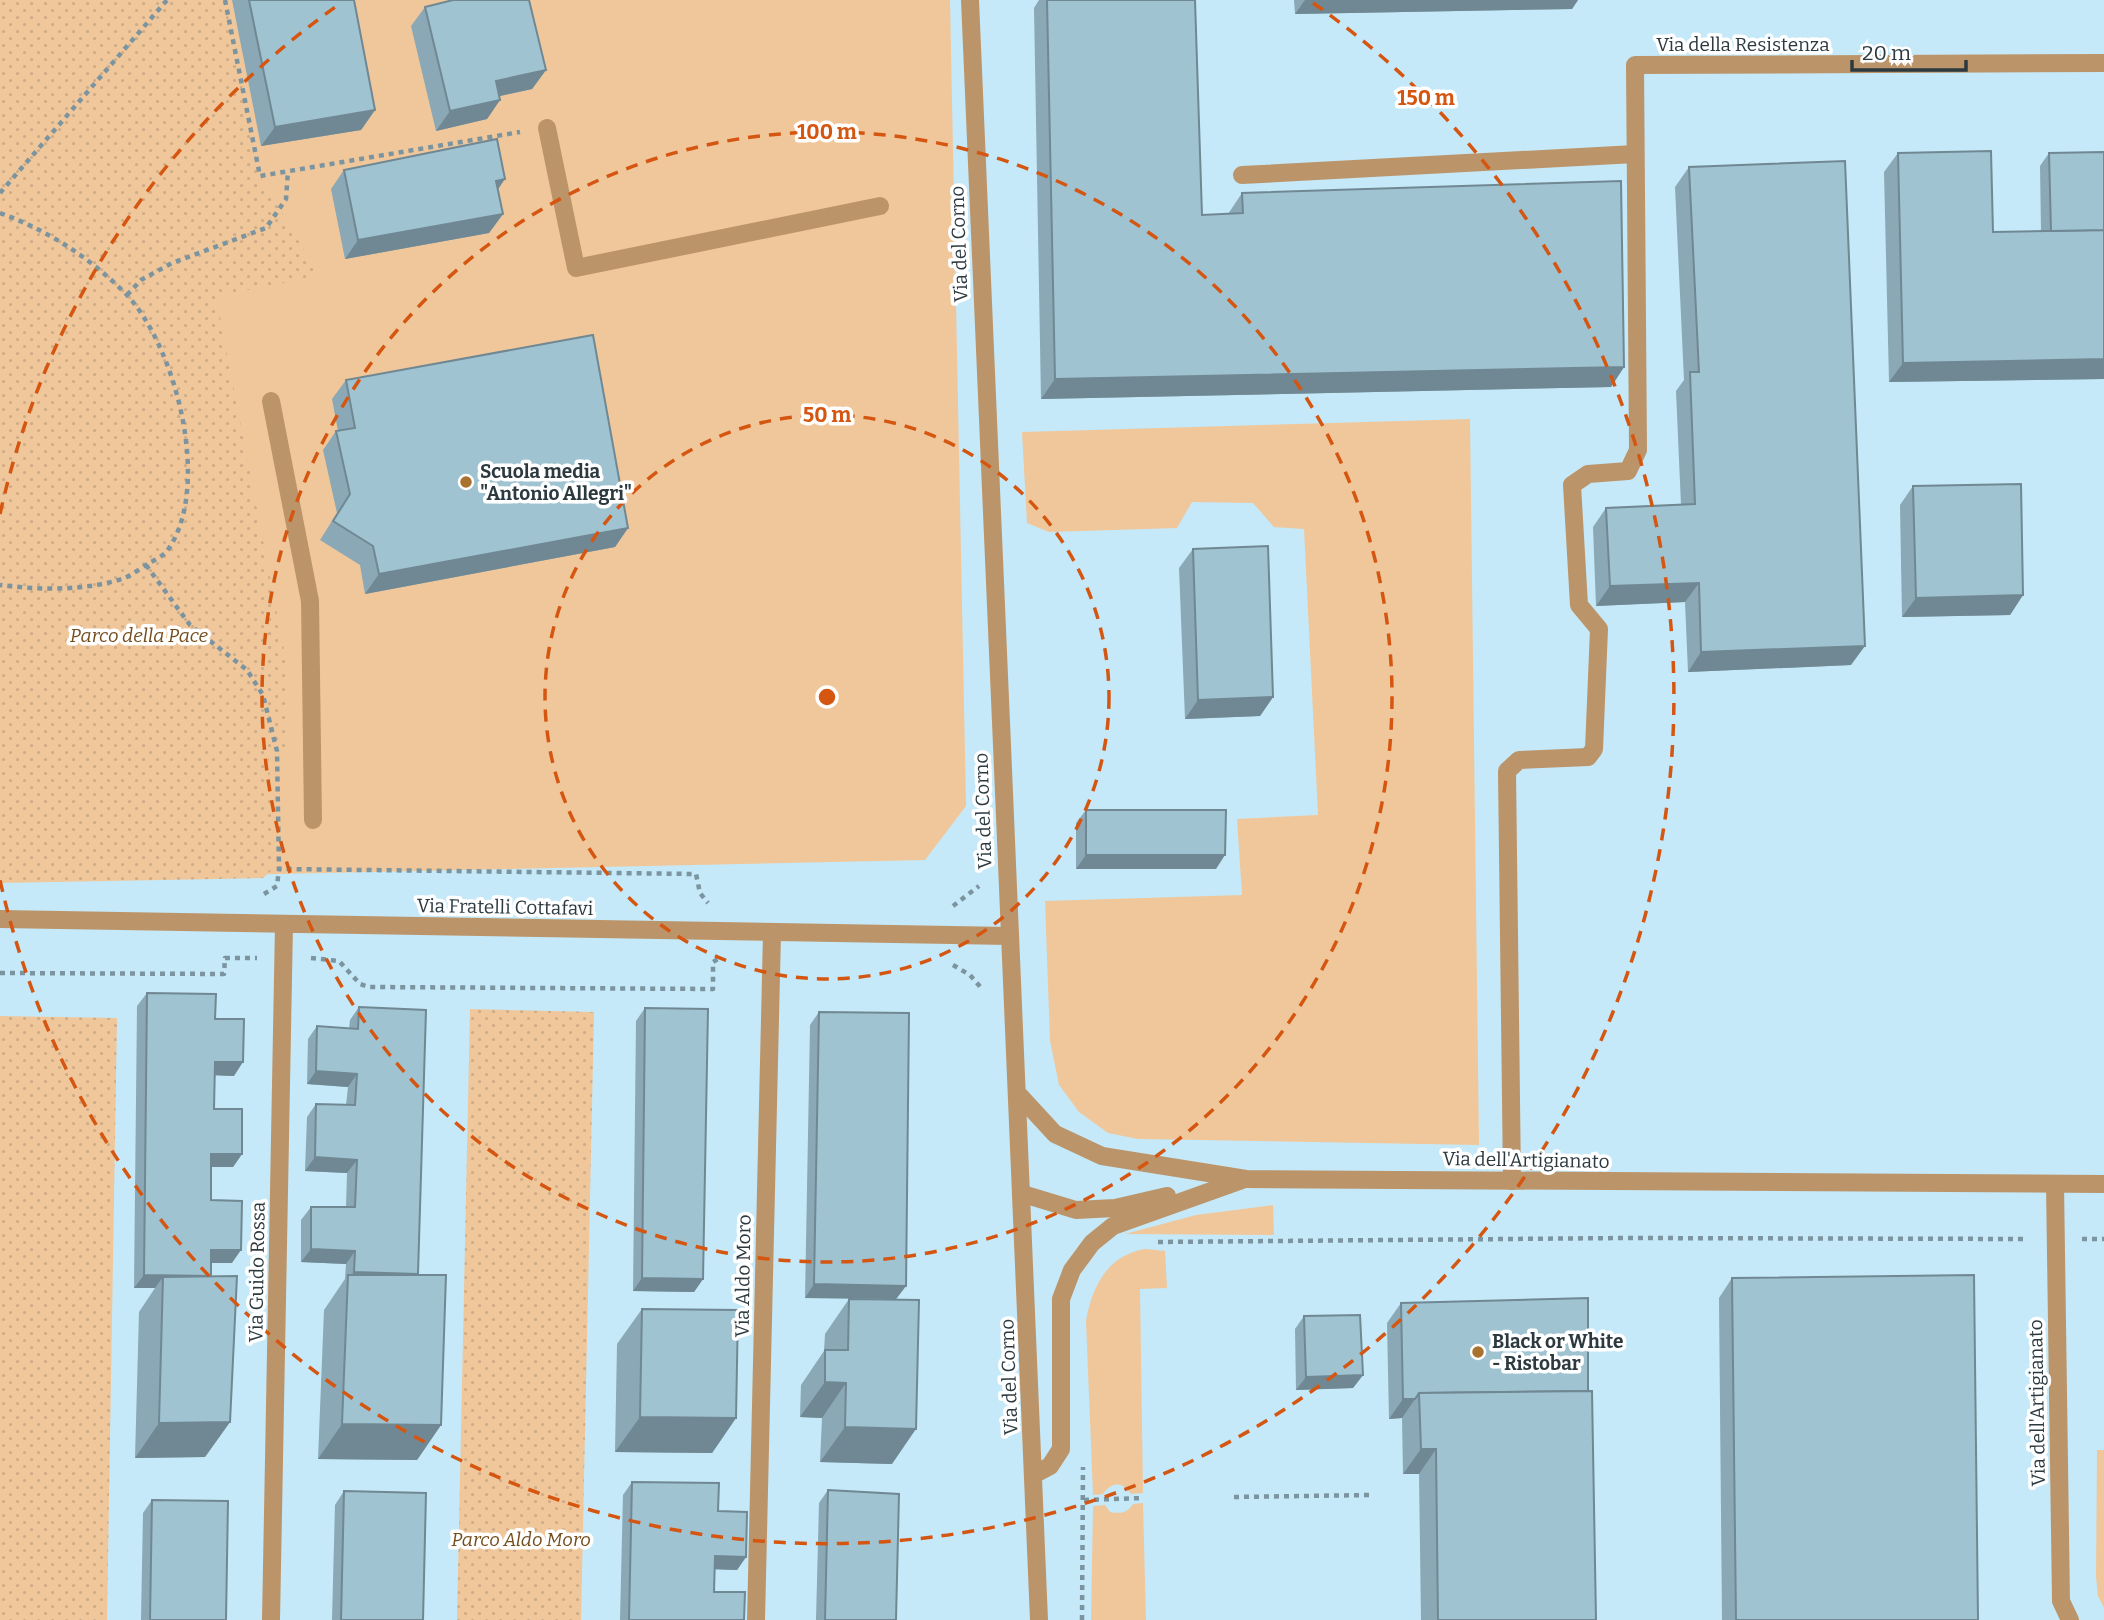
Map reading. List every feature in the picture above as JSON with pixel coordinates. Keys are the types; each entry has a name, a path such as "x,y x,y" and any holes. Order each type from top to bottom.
{"street":[{"name":"Via del Corno","path":"970,0 1006,853 1020,1096 1039,1620"},
{"name":"Via della Resistenza","path":"1635,154 1635,65 2104,63"},
{"path":"547,128 576,268 880,206"},
{"path":"1242,175 1635,154 1638,450 1628,471 1588,474 1572,485 1579,605 1599,629 1594,749 1588,757 1519,761 1507,771 1512,1181"},
{"path":"271,401 310,601 313,820"},
{"name":"Via Fratelli Cottafavi","path":"0,919 1010,936"},
{"name":"Via Guido Rossa","path":"271,1620 284,924"},
{"name":"Via Aldo Moro","path":"756,1620 772,933"},
{"name":"Via dell'Artigianato","path":"1020,1096 1055,1134 1102,1156 1246,1179 2104,1184"},
{"path":"1023,1194 1076,1210 1115,1208 1246,1179"},
{"path":"1033,1475 1050,1466 1061,1448 1061,1299 1072,1270 1092,1244 1113,1226 1246,1179"},
{"name":"Via dell'Artigianato","path":"2055,1184 2062,1601 2070,1620"}],"path":[{"path":"0,193 167,0"},
{"path":"225,0 260,176 547,128"},
{"path":"127,295 141,280 172,263 266,228 286,199 288,171"},
{"path":"0,214 36,226 85,257 127,295 156,342 176,393 189,459 186,511 166,553 124,579 65,589 0,587"},
{"path":"146,565 190,625 247,670 263,695 277,751 279,869 277,886 263,894 252,895"},
{"path":"948,909 964,900 979,886 1006,853"},
{"path":"279,869 696,874 700,893 709,903 717,906"},
{"path":"329,958 339,961 360,984 369,987 713,989 713,962 721,957 729,957"},
{"path":"0,973 224,974 225,958 256,958"},
{"path":"946,962 970,975 1016,1033"},
{"path":"1153,1242 1625,1238 2104,1239"},
{"path":"1082,1620 1083,1460"},
{"path":"1234,1497 1372,1495"},
{"path":"1084,1500 1143,1498"}],"green space":[{"path":"0,0 950,0 966,806 925,860 0,880"},
{"name":"Parco della Pace","path":"0,0 225,0 260,176 313,265 316,277 216,296 288,670 285,749 269,754 273,869 263,878 0,883"},
{"path":"1470,419 1479,1145 1138,1139 1108,1133 1079,1112 1059,1085 1050,1041 1045,901 1242,895 1237,819 1318,815 1304,529 1274,527 1253,503 1192,502 1177,528 1049,532 1027,523 1022,432"},
{"name":"Parco Aldo Moro","path":"470,1009 594,1012 581,1620 457,1620"},
{"path":"0,1016 117,1018 107,1620 0,1620"},
{"path":"1273,1205 1274,1235 1125,1234 1196,1215"},
{"path":"1145,1249 1165,1251 1167,1288 1140,1289 1143,1493 1131,1494 1121,1485 1113,1485 1103,1494 1093,1495 1086,1321 1093,1296 1104,1274 1121,1258"},
{"path":"2097,1450 2104,1450 2104,1608 2098,1596 2096,1577"},
{"path":"1143,1503 1146,1620 1091,1620 1093,1506 1105,1505 1110,1512 1121,1513 1133,1504"}],"building":[{"path":"249,0 354,0 375,110 275,127"},
{"path":"453,0 529,0 546,70 496,81 500,100 450,111 425,7"},
{"path":"1047,0 1195,0 1202,215 1243,213 1242,193 1621,181 1624,367 1055,379"},
{"path":"497,139 505,179 496,181 503,214 358,240 344,170"},
{"path":"1991,151 1993,232 2104,230 2104,359 1903,363 1898,153"},
{"path":"2104,152 2104,230 2051,231 2049,153"},
{"path":"1845,161 1865,646 1701,652 1699,583 1610,586 1606,508 1695,504 1690,372 1699,372 1689,167"},
{"name":"Scuola media \"Antonio Allegri\"","path":"593,335 628,528 379,574 373,546 333,521 350,494 336,431 355,428 346,380"},
{"path":"2021,484 2023,595 1916,598 1913,486"},
{"path":"1268,546 1273,697 1198,700 1193,549"},
{"path":"1086,810 1226,810 1225,855 1086,855"},
{"path":"147,993 216,994 215,1019 244,1019 243,1062 215,1062 214,1109 242,1109 242,1154 211,1154 211,1200 242,1201 241,1250 211,1250 211,1276 144,1275"},
{"path":"359,1007 426,1010 418,1274 354,1272 355,1251 311,1249 311,1207 355,1207 357,1160 315,1157 316,1104 355,1105 357,1074 316,1071 317,1026 358,1029"},
{"path":"645,1008 708,1009 703,1279 642,1278"},
{"path":"819,1012 909,1013 906,1286 814,1284"},
{"path":"348,1275 446,1275 441,1425 342,1424"},
{"path":"1974,1275 1978,1620 1736,1620 1732,1278"},
{"path":"237,1276 230,1422 159,1423 163,1277"},
{"path":"1588,1298 1588,1391 1419,1393 1415,1399 1403,1399 1401,1303"},
{"path":"849,1299 919,1300 916,1429 845,1427 846,1383 825,1382 825,1350 848,1350"},
{"path":"642,1309 738,1310 736,1418 640,1417"},
{"path":"1360,1315 1363,1375 1306,1377 1304,1316"},
{"path":"1592,1391 1596,1620 1438,1620 1436,1449 1421,1449 1419,1393"},
{"path":"632,1482 719,1483 718,1511 747,1512 746,1557 715,1556 714,1592 745,1592 744,1620 629,1620"},
{"path":"828,1490 899,1494 896,1620 825,1620"},
{"path":"344,1491 426,1493 423,1620 341,1620"},
{"path":"152,1500 228,1501 226,1620 150,1620"}],"place":[{"name":"Scuola media \"Antonio Allegri\"","path":"466,482"},
{"name":"Black or White - Ristobar","path":"1478,1352"}]}
